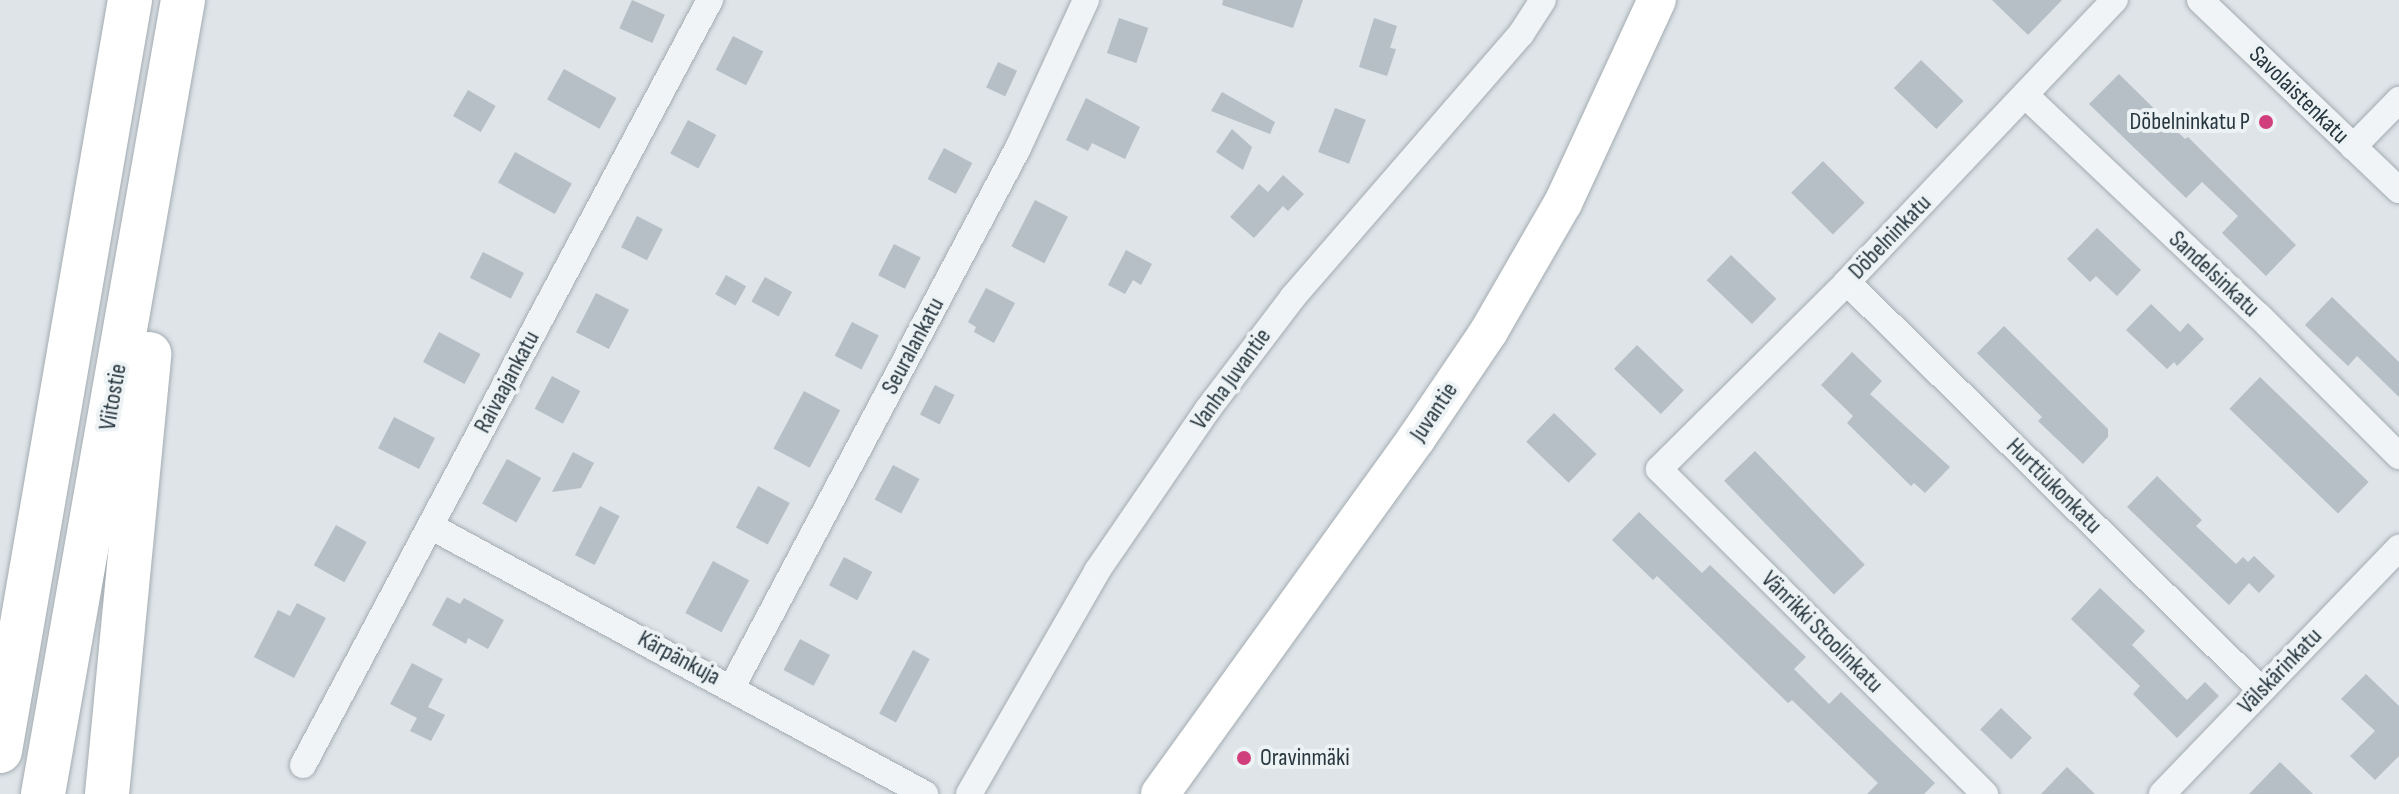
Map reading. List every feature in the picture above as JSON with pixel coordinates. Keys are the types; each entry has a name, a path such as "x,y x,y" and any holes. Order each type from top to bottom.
{"highway":[{"name":"Viitostie","path":"0,751 130,0"},
{"name":"Viitostie","path":"43,794 183,0"},
{"path":"107,794 183,0"}],"main road":[{"name":"Juvantie","path":"1160,794 1416,439 1489,331 1563,203 1657,0"}],"street":[{"name":"Raivaajankatu","path":"303,765 710,0"},
{"name":"Seuralankatu","path":"732,687 1018,148 1086,0"},
{"name":"Vanha Juvantie","path":"969,794 1097,571 1208,409 1293,297 1521,34 1543,0"},
{"name":"Döbelninkatu","path":"1659,469 1847,282 2115,0"},
{"name":"Savolaistenkatu","path":"2200,0 2399,190"},
{"name":"Sandelsinkatu","path":"2025,95 2259,316 2399,456"},
{"path":"2353,147 2399,100"},
{"name":"Hurttiukonkatu","path":"1847,282 2261,690"},
{"name":"Vänrikki Stoolinkatu","path":"1659,469 1985,794"},
{"name":"Kärpänkuja","path":"430,526 925,794"},
{"name":"Välskärinkatu","path":"2162,794 2399,548"}],"building":[{"path":"632,0 665,15 652,43 619,28"},
{"path":"1223,0 1303,0 1293,28 1222,5"},
{"path":"1992,0 2062,0 2028,35"},
{"path":"1119,18 1148,28 1136,63 1107,53"},
{"path":"1374,18 1397,26 1390,48 1396,49 1387,76 1359,67"},
{"path":"733,36 763,51 746,85 716,70"},
{"path":"1921,60 1963,101 1936,129 1894,88"},
{"path":"998,62 1017,71 1005,96 986,87"},
{"path":"564,69 616,98 600,129 547,100"},
{"path":"2119,74 2185,139 2188,137 2296,245 2266,276 2222,233 2238,216 2202,182 2186,198 2089,104"},
{"path":"468,90 496,106 481,132 453,116"},
{"path":"1222,92 1275,122 1270,134 1211,111"},
{"path":"1086,98 1140,127 1125,159 1092,143 1088,151 1066,140"},
{"path":"1335,108 1366,120 1349,164 1318,152"},
{"path":"688,120 716,135 698,169 670,154"},
{"path":"1232,129 1252,147 1243,170 1216,152"},
{"path":"944,148 972,163 956,194 928,179"},
{"path":"515,152 572,184 555,214 498,183"},
{"path":"1823,161 1865,203 1833,235 1791,193"},
{"path":"1283,175 1304,194 1288,211 1283,206 1254,238 1230,217 1259,184 1268,192"},
{"path":"1035,200 1068,217 1044,263 1011,246"},
{"path":"637,216 663,229 647,260 621,247"},
{"path":"2097,228 2141,270 2117,296 2096,276 2090,282 2067,259"},
{"path":"894,244 921,258 905,289 878,275"},
{"path":"1126,250 1152,264 1141,285 1133,280 1125,294 1108,285"},
{"path":"483,252 524,273 511,299 470,278"},
{"path":"1731,255 1776,299 1752,324 1707,280"},
{"path":"726,275 746,286 735,305 715,294"},
{"path":"765,277 792,292 779,317 751,301"},
{"path":"986,288 1015,303 994,343 974,332 976,327 968,322"},
{"path":"596,293 629,310 609,349 576,332"},
{"path":"2332,297 2399,362 2399,397 2357,356 2348,366 2305,325"},
{"path":"2151,304 2180,332 2188,323 2204,339 2177,366 2174,362 2167,369 2126,330"},
{"path":"852,322 879,336 861,369 835,356"},
{"path":"2004,326 2108,429 2108,437 2083,464 2038,421 2042,417 1977,353"},
{"path":"439,332 480,354 465,384 423,362"},
{"path":"1637,345 1684,390 1661,414 1614,369"},
{"path":"1852,352 1882,381 1870,394 1950,467 1925,493 1914,483 1911,486 1847,423 1853,416 1821,385"},
{"path":"552,376 580,391 563,424 535,409"},
{"path":"2260,377 2369,482 2338,514 2229,409"},
{"path":"935,385 955,395 940,424 920,414"},
{"path":"804,391 840,410 810,468 773,448"},
{"path":"1554,413 1596,454 1569,483 1526,442"},
{"path":"394,417 435,438 419,469 378,448"},
{"path":"1755,451 1865,565 1834,595 1724,481"},
{"path":"573,452 594,463 581,488 552,492"},
{"path":"507,459 541,478 516,523 482,504"},
{"path":"893,465 919,479 901,514 875,499"},
{"path":"2157,476 2202,520 2196,526 2236,564 2243,557 2248,562 2254,556 2275,576 2259,593 2249,583 2229,605 2127,507"},
{"path":"758,486 790,503 768,544 736,527"},
{"path":"600,506 620,516 595,565 575,555"},
{"path":"1639,512 1702,573 1710,565 1806,657 1794,669 1829,704 1841,692 1935,783 1924,794 1867,794 1878,783 1792,700 1788,703 1657,576 1653,580 1612,540"},
{"path":"336,525 367,542 344,582 314,565"},
{"path":"844,557 872,572 857,600 829,585"},
{"path":"713,561 749,580 722,632 685,613"},
{"path":"2100,588 2145,631 2132,645 2187,700 2205,682 2219,696 2177,738 2133,694 2140,686 2071,619"},
{"path":"447,597 460,604 464,598 504,620 488,649 468,638 466,644 432,625"},
{"path":"297,603 326,618 294,678 254,657 278,610 290,616"},
{"path":"800,639 830,655 814,686 784,670"},
{"path":"913,650 930,659 896,722 879,714"},
{"path":"412,663 443,679 428,707 445,715 431,741 410,731 417,718 390,704"},
{"path":"2366,674 2399,706 2399,756 2375,780 2350,756 2375,731 2341,699"},
{"path":"2001,708 2032,738 2011,759 1980,730"},
{"path":"2280,762 2313,794 2249,794"},
{"path":"2067,767 2095,794 2041,794"}],"place":[{"name":"Döbelninkatu P","path":"2266,122"},
{"name":"Oravinmäki","path":"1244,758"}]}
